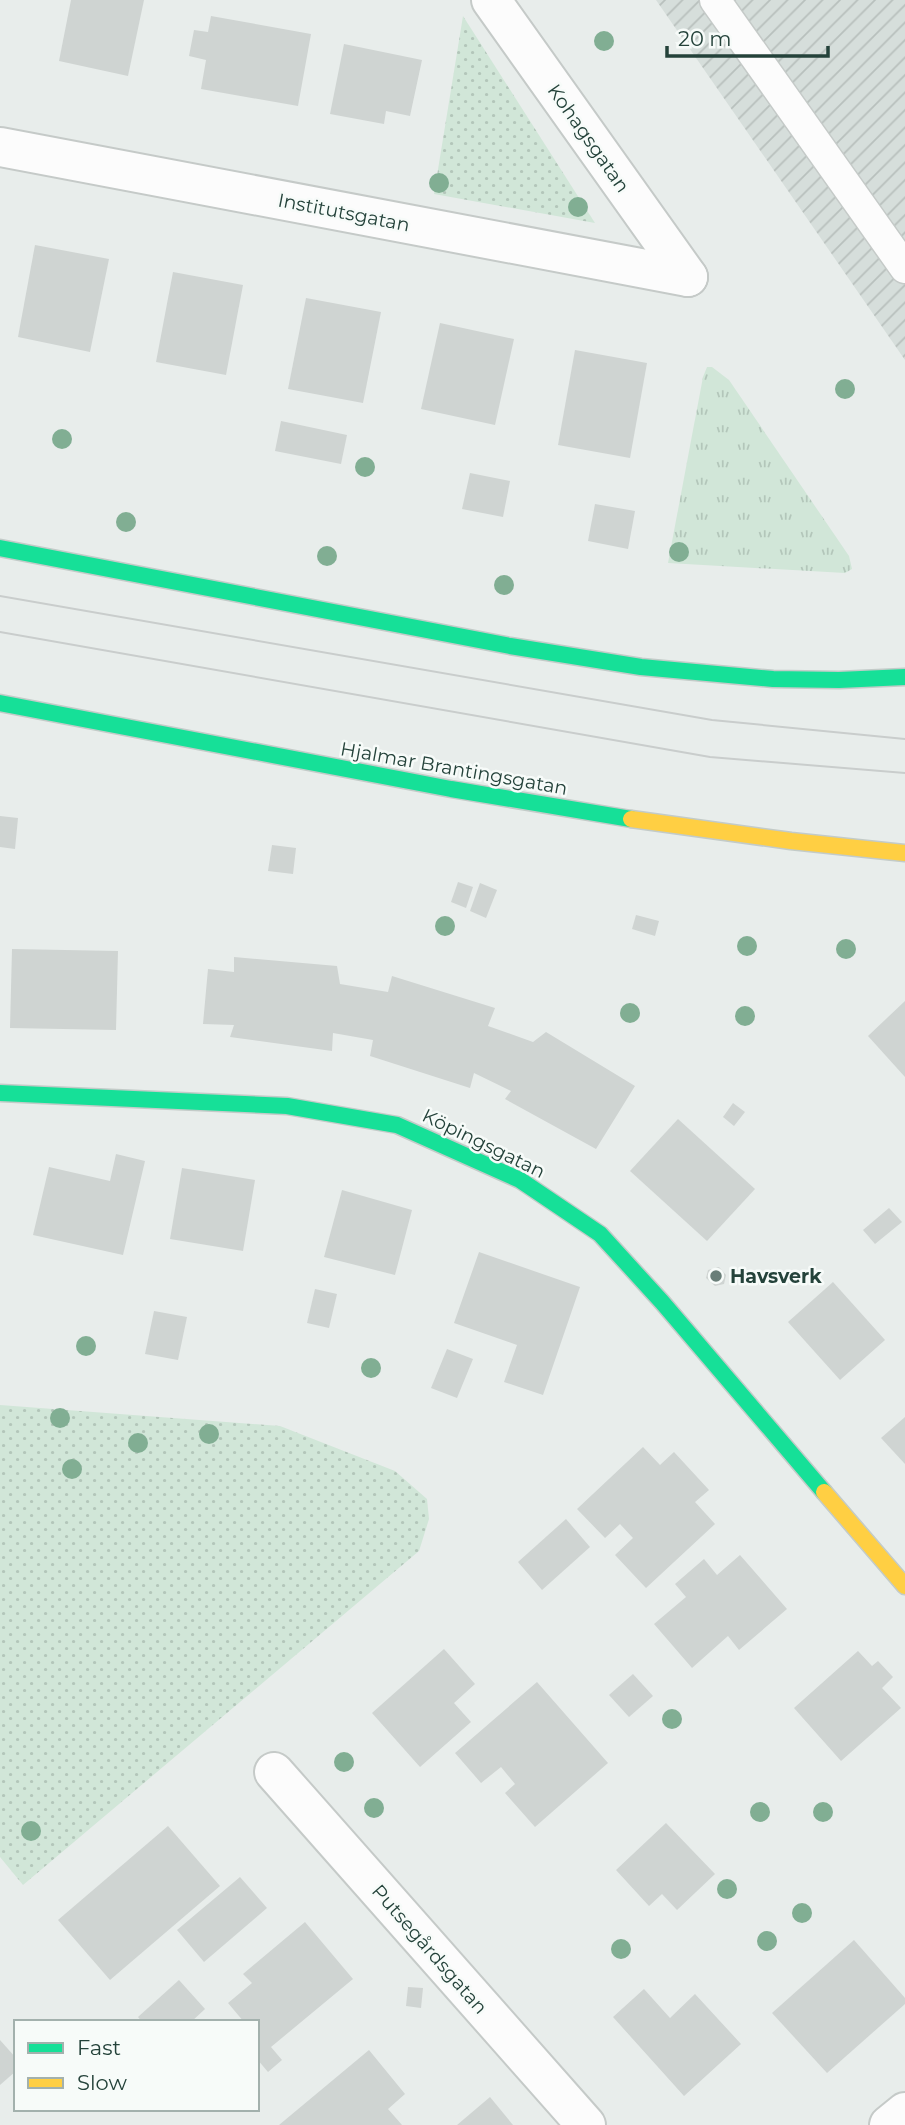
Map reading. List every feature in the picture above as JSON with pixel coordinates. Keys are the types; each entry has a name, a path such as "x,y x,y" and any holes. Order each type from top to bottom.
{"main road":[{"path":"0,548 503,645 606,662 696,673 795,678 905,677"},
{"name":"Hjalmar Brantingsgatan","path":"0,703 548,806 835,846 905,852"},
{"name":"Köpingsgatan","path":"0,1093 148,1101 272,1103 397,1125 520,1180 600,1234 662,1302 905,1586"}],"street":[{"name":"Kohagsgatan","path":"491,0 688,276"},
{"name":"Institutsgatan","path":"0,147 688,276"},
{"name":"Putsegårdsgatan","path":"274,1772 586,2125"},
{"path":"889,2125 905,2112"}],"lane":[{"path":"715,0 905,268"}],"shaded area":[{"path":"656,0 905,0 905,360"}],"green space":[{"path":"463,16 595,223 434,194"},
{"path":"707,367 712,367 729,380 849,556 852,569 845,573 668,563"},
{"path":"0,1405 280,1426 395,1471 427,1499 429,1519 419,1551 23,1885 0,1857"}],"building":[{"path":"71,0 144,0 128,76 59,61"},
{"path":"211,16 311,34 298,106 201,89 206,60 189,56 194,30 208,32"},
{"path":"344,44 422,60 410,116 386,111 384,124 330,114"},
{"path":"35,245 109,259 90,352 18,337"},
{"path":"173,272 243,285 226,375 156,362"},
{"path":"306,298 381,312 363,403 288,389"},
{"path":"440,323 514,339 495,425 421,409"},
{"path":"575,350 647,363 630,458 558,445"},
{"path":"281,421 347,435 341,464 275,451"},
{"path":"470,473 510,481 503,517 462,509"},
{"path":"595,504 635,511 628,549 588,541"},
{"path":"0,816 18,818 15,849 0,847"},
{"path":"272,845 296,848 293,874 268,871"},
{"path":"458,882 473,887 466,908 451,902"},
{"path":"480,883 497,890 486,918 470,911"},
{"path":"636,915 659,921 655,936 632,929"},
{"path":"12,949 118,951 116,1030 10,1028"},
{"path":"234,957 337,966 340,984 388,992 392,976 495,1008 488,1026 533,1042 546,1032 635,1086 596,1149 505,1099 511,1091 474,1073 470,1088 370,1056 373,1040 333,1033 332,1051 230,1037 234,1025 203,1024 208,969 234,972"},
{"path":"905,1001 905,1077 868,1036"},
{"path":"733,1103 745,1112 734,1126 723,1117"},
{"path":"678,1119 755,1189 707,1241 630,1171"},
{"path":"116,1154 145,1161 123,1255 33,1235 49,1167 110,1181"},
{"path":"182,1168 255,1180 243,1251 170,1239"},
{"path":"342,1190 412,1210 395,1275 324,1257"},
{"path":"889,1208 902,1222 875,1244 863,1230"},
{"path":"479,1252 580,1287 543,1395 504,1382 517,1345 454,1323"},
{"name":"Havsverk","path":"719,1267 726,1275 724,1284 715,1286 706,1278 708,1270"},
{"path":"833,1282 885,1340 840,1380 788,1322"},
{"path":"315,1289 337,1294 329,1328 307,1323"},
{"path":"154,1311 187,1317 178,1360 145,1354"},
{"path":"447,1349 473,1359 457,1398 431,1388"},
{"path":"905,1417 905,1464 881,1438"},
{"path":"643,1447 660,1465 674,1452 709,1490 695,1502 715,1524 646,1588 615,1555 633,1538 620,1524 605,1538 577,1509"},
{"path":"566,1519 590,1547 542,1590 518,1562"},
{"path":"740,1555 787,1609 739,1650 728,1636 692,1668 654,1624 686,1597 675,1584 704,1559 717,1575"},
{"path":"444,1649 475,1684 454,1703 471,1722 420,1767 372,1713"},
{"path":"858,1651 872,1666 878,1661 893,1677 882,1688 901,1708 841,1761 794,1708"},
{"path":"633,1674 653,1696 629,1717 609,1695"},
{"path":"537,1682 608,1763 535,1827 505,1793 515,1784 501,1767 481,1783 455,1753"},
{"path":"666,1823 715,1874 677,1910 662,1894 649,1906 616,1870"},
{"path":"168,1826 220,1886 110,1980 58,1920"},
{"path":"240,1877 267,1908 204,1962 177,1930"},
{"path":"305,1922 353,1979 271,2047 282,2060 268,2072 259,2061 259,2020 242,2020 228,2003 252,1983 243,1974"},
{"path":"854,1940 905,1998 905,2004 827,2073 772,2013"},
{"path":"179,1980 205,2009 193,2020 140,2020 138,2017"},
{"path":"408,1987 423,1988 421,2008 406,2006"},
{"path":"644,1989 670,2018 695,1994 741,2044 684,2096 613,2017"},
{"path":"0,2040 14,2056 14,2073 0,2085"},
{"path":"369,2050 405,2094 388,2109 402,2125 279,2125"},
{"path":"490,2097 513,2125 457,2125"}],"tram line":[{"path":"0,596 712,720 905,739"},
{"path":"0,632 710,757 905,773"}],"traffic: fast":[{"path":"0,548 510,646 641,667 773,679 905,677"},
{"path":"0,703 451,789 631,819"},
{"path":"0,1093 287,1106 397,1125 520,1180 600,1234 662,1302 824,1492"}],"traffic: slow":[{"path":"631,819 791,841 905,853"},
{"path":"824,1492 905,1586"}],"place":[{"name":"Havsverk","path":"716,1276"}]}
